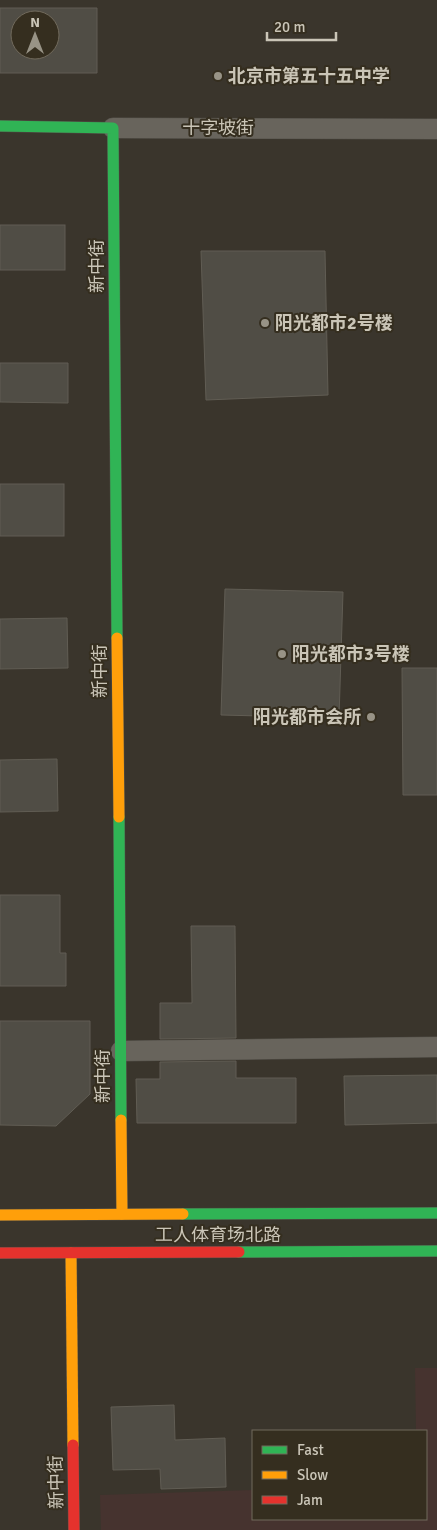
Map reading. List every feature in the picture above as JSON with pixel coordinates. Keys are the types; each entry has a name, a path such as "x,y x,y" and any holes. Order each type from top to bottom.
{"street":[{"name":"十字坡街","path":"0,126 437,129"},
{"name":"新中街","path":"113,128 122,1214"},
{"path":"121,1051 437,1047"},
{"name":"工人体育场北路","path":"0,1215 437,1214"},
{"name":"工人体育场北路","path":"0,1253 437,1251"},
{"name":"新中街","path":"71,1253 74,1530"}],"shaded area":[{"path":"415,1368 437,1368 437,1530 101,1530 100,1495 252,1490 252,1520 427,1520 427,1430 416,1430"}],"building":[{"path":"0,8 97,8 97,73 0,73"},
{"path":"0,225 65,225 65,270 0,270"},
{"name":"阳光都市2号楼","path":"201,251 325,251 328,395 206,400"},
{"path":"0,363 68,363 68,403 0,402"},
{"path":"0,484 64,484 64,536 0,536"},
{"name":"阳光都市3号楼","path":"225,589 343,592 339,718 221,715"},
{"path":"67,618 68,668 0,669 0,619"},
{"path":"402,668 437,668 437,795 403,795"},
{"path":"57,759 58,811 0,812 0,760"},
{"path":"0,895 60,895 60,953 66,953 66,986 0,986"},
{"path":"191,926 235,926 236,1038 160,1039 160,1003 192,1003"},
{"path":"0,1021 90,1021 90,1094 56,1126 0,1125"},
{"path":"236,1061 236,1078 296,1078 296,1123 137,1123 136,1079 160,1079 160,1062"},
{"path":"437,1075 437,1123 345,1125 344,1076"},
{"path":"174,1405 175,1440 225,1438 226,1487 161,1489 160,1469 113,1470 111,1407"}],"traffic: fast":[{"path":"0,126 113,128 117,638"},
{"path":"119,817 121,1120"},
{"path":"183,1214 437,1213"},
{"path":"239,1252 437,1251"}],"traffic: slow":[{"path":"117,638 119,817"},
{"path":"121,1120 122,1214"},
{"path":"0,1215 183,1214"},
{"path":"71,1253 73,1445"}],"traffic: jam":[{"path":"0,1253 239,1252"},
{"path":"73,1445 74,1530"}],"place":[{"name":"北京市第五十五中学","path":"218,76"},
{"name":"阳光都市2号楼","path":"265,323"},
{"name":"阳光都市3号楼","path":"282,654"},
{"name":"阳光都市会所","path":"371,717"}]}
